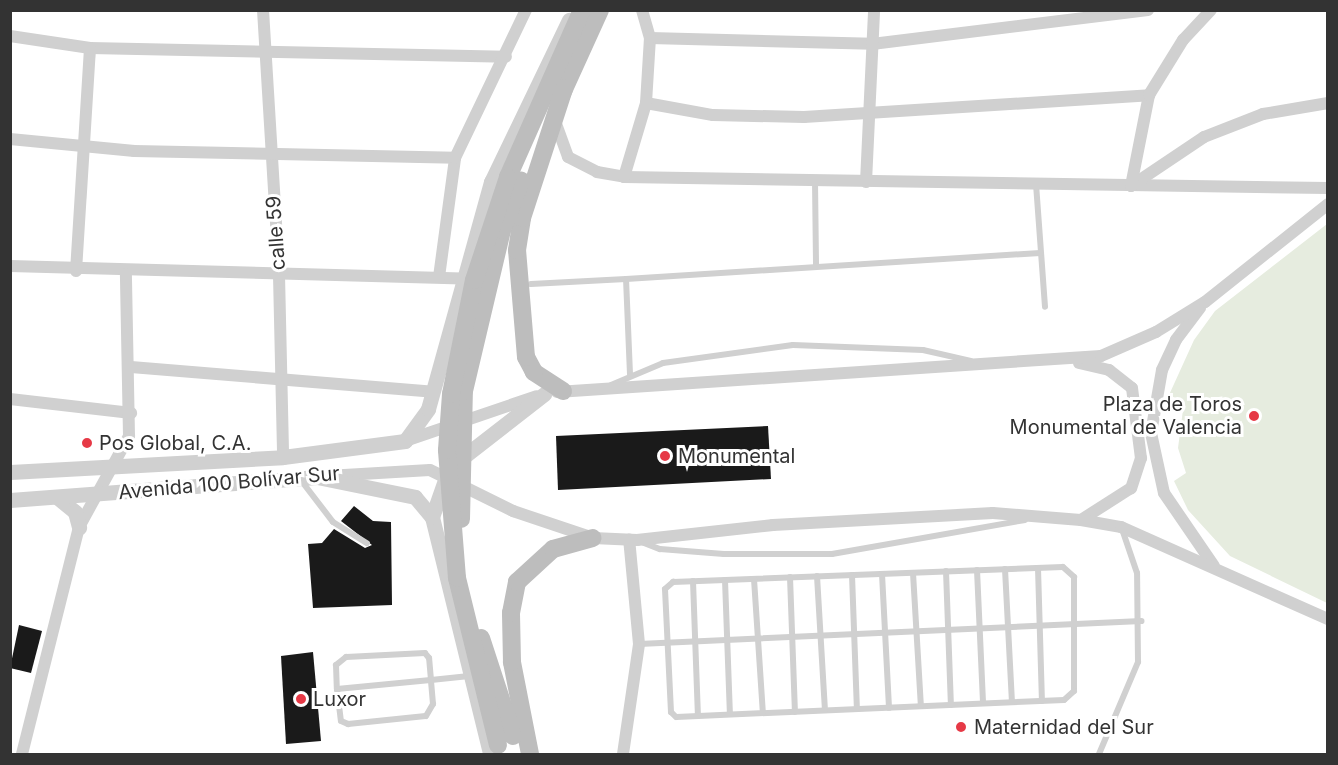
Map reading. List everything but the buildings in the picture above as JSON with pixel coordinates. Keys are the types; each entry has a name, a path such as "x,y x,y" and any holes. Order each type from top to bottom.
{"main road":[{"path":"520,754 500,748 457,578 447,450 451,394 474,280 582,10"},
{"path":"515,179 564,89 600,10"},
{"path":"563,391 534,372 526,357 517,250 522,218 564,89"},
{"path":"530,754 512,662 511,613 518,582 553,549 593,538"}],"street":[{"name":"calle 59","path":"262,10 279,275 283,457"},
{"path":"439,277 455,158 506,57 525,10"},
{"path":"405,441 419,428 433,392 462,279 506,146 576,10"},
{"path":"624,177 646,103 650,38 642,10"},
{"path":"866,182 871,114 874,10"},
{"path":"650,38 872,44 1148,10"},
{"path":"1131,186 1149,95 1183,40 1210,10"},
{"path":"10,36 90,48 506,57"},
{"path":"76,271 80,147 90,48"},
{"path":"646,103 714,115 871,114 1149,95"},
{"path":"1131,186 1204,137 1263,114 1328,103"},
{"path":"555,120 568,156 597,172 624,177 1328,188"},
{"path":"10,139 80,147 455,158"},
{"path":"405,441 544,394 563,391 1069,362 1129,346 1205,302 1328,204"},
{"path":"10,266 126,274 462,279"},
{"path":"10,752 20,754 79,527 101,494 129,436 131,368 126,274"},
{"path":"1205,302 1176,340 1162,370 1151,433 1164,493 1196,545 1220,571"},
{"path":"1069,362 1109,370 1132,388 1141,458 1131,488 1081,520"},
{"path":"131,368 283,378 433,392"},
{"path":"432,517 446,477 501,424 544,394"},
{"path":"10,399 131,413"},
{"name":"Avenida 100 Bolívar Sur","path":"10,472 283,457 405,441"},
{"name":"Avenida 100 Bolívar Sur","path":"10,500 416,468 446,477 513,511 593,538 633,539 773,525 1042,515 1121,527 1328,619"},
{"path":"317,477 415,497 432,517 468,676 500,748"},
{"path":"58,498 75,512 79,527"},
{"path":"623,754 639,644 633,539"}],"lane":[{"path":"815,181 816,265"},
{"path":"1036,184 1046,307"},
{"path":"531,284 1040,253"},
{"path":"626,279 630,374"},
{"path":"605,389 630,374 755,348 842,343 923,350 992,367"},
{"path":"300,478 333,522 367,543"},
{"path":"633,539 660,549 724,554 832,554 981,532 1042,515"},
{"path":"1099,754 1137,662 1141,621 1137,573 1121,527"},
{"path":"1038,568 1041,701"},
{"path":"1038,568 1070,569 1074,623 1074,691 1064,700 673,716 665,589 673,582 1038,568"},
{"path":"1005,569 1010,626 1012,702"},
{"path":"977,570 983,703"},
{"path":"946,572 951,705"},
{"path":"913,573 921,706"},
{"path":"882,574 889,708"},
{"path":"852,575 857,709"},
{"path":"818,576 825,710"},
{"path":"790,577 795,712"},
{"path":"754,579 760,637 763,713"},
{"path":"725,580 730,639 730,714"},
{"path":"693,581 698,716"},
{"path":"639,644 1141,621"},
{"path":"425,653 431,680 433,704 426,716 348,724 341,721 336,665 346,657 425,653"},
{"path":"337,689 468,676"}],"shaded area":[{"name":"Plaza de Toros Monumental de Valencia","path":"1327,224 1327,603 1230,556 1188,510 1174,481 1186,473 1178,448 1184,402 1169,395 1194,340 1215,311"}],"place":[{"name":"Plaza de Toros Monumental de Valencia","path":"1254,416"},
{"name":"Pos Global, C.A.","path":"87,443"},
{"name":"Monumental","path":"665,456"},
{"name":"Luxor","path":"301,699"},
{"name":"Maternidad del Sur","path":"961,727"}]}
